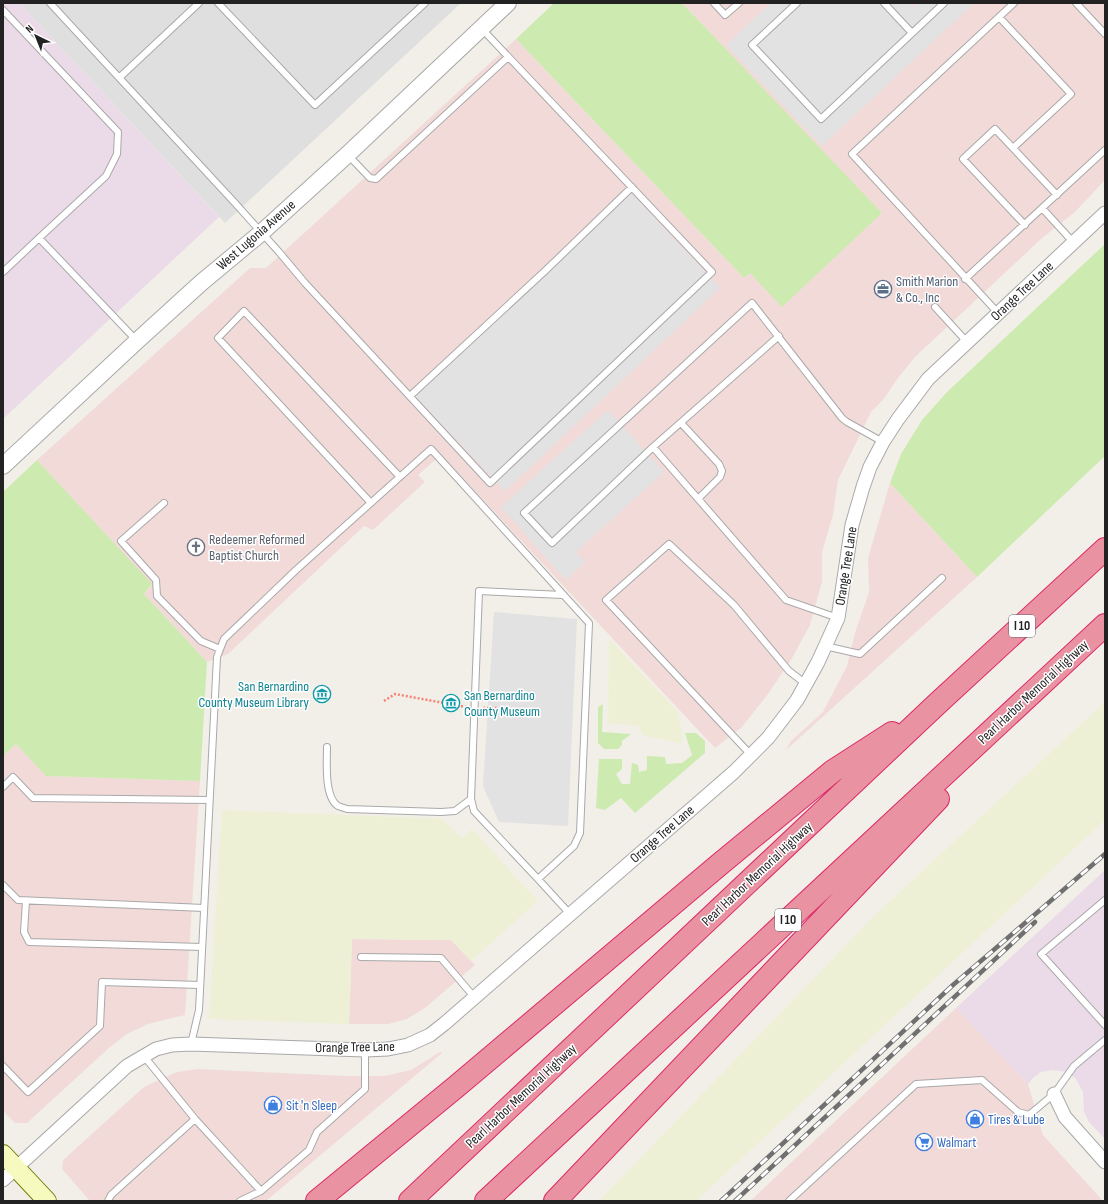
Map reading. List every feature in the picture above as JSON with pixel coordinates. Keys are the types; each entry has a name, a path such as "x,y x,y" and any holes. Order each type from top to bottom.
{"highway":[{"name":"Pearl Harbor Memorial Highway","path":"410,1201 938,703 1105,549"},
{"name":"Pearl Harbor Memorial Highway","path":"486,1201 1105,625"},
{"path":"555,1201 1089,640"},
{"path":"317,1201 457,1086 714,869 833,771 938,703"}],"main road":[{"path":"3,1154 47,1201"}],"street":[{"name":"West Lugonia Avenue","path":"3,466 137,340 202,282 261,233 348,154 508,3"},
{"name":"Orange Tree Lane","path":"3,1180 127,1066 156,1048 190,1044 365,1050 388,1049 408,1045 430,1035 475,998 734,772 768,738 797,700 825,646 838,618 852,525 870,468 883,442 898,419 923,385 1105,213"},
{"path":"1054,1094 1065,1117 1105,1162"}],"lane":[{"path":"50,3 120,77 279,252 305,284 490,483 712,272 481,28"},
{"path":"120,77 199,3"},
{"path":"218,3 315,105 425,3"},
{"path":"714,3 725,15 739,3"},
{"path":"797,3 752,45 821,119 944,3"},
{"path":"884,3 912,33"},
{"path":"998,313 965,279 852,154 1014,3"},
{"path":"1076,3 1105,34"},
{"path":"3,10 118,132 117,154 106,176 3,272"},
{"path":"999,17 1071,94 1013,148"},
{"path":"348,154 370,178 376,179 508,57"},
{"path":"1025,225 963,158 995,129 1057,195"},
{"path":"965,279 1105,150"},
{"path":"410,396 546,270 632,187"},
{"path":"1042,208 1073,242"},
{"path":"39,238 137,340"},
{"path":"779,336 653,447 552,543 524,513 654,395 752,303 779,336 842,418 883,442"},
{"path":"935,307 967,342"},
{"path":"371,502 218,338 244,311 400,478"},
{"path":"681,423 719,464 722,471 720,477 698,499"},
{"path":"653,447 786,600 838,618"},
{"path":"190,1044 199,1010 217,657 224,639 296,570 431,449 588,623 580,833 574,846 538,878"},
{"path":"164,503 121,541 156,580 157,596 200,641 220,649"},
{"path":"751,755 606,600 669,544 734,605 789,671 806,684"},
{"path":"825,646 860,654 942,578"},
{"path":"563,595 479,591 471,799 474,811 570,914"},
{"path":"327,747 328,790 337,805 347,809 441,812 455,811 471,799"},
{"path":"3,787 14,777 33,798 209,800"},
{"path":"3,885 18,900 26,901 204,908"},
{"path":"1105,900 1041,954 1105,1025"},
{"path":"26,901 24,932 29,942 202,947"},
{"path":"361,957 441,958 475,998"},
{"path":"3,1066 28,1092 100,1026 102,982 200,985"},
{"path":"789,1201 916,1084 982,1080 1018,1112 1029,1115 1054,1094 1074,1066 1105,1040"},
{"path":"240,1201 261,1191 309,1150 317,1132 365,1089 365,1050"},
{"path":"143,1056 195,1119 261,1191"},
{"path":"108,1201 111,1195 195,1119"}],"path":[{"path":"384,701 395,694 474,708 499,708"}],"shaded area":[{"path":"3,3 19,3 219,217 3,419"},
{"path":"19,3 461,3 225,223"},
{"path":"682,3 1105,3 1105,180 1075,212 1041,239 915,357 883,400 871,412 838,480 833,515 822,552 822,582 810,625 791,660 768,694 742,727 715,748 441,455 418,475 425,482 373,530 364,526 228,654 207,662 144,594 152,585 37,460 250,268 266,268 516,39 744,278 750,273 882,214"},
{"path":"771,3 909,3 913,7 918,3 974,3 822,146 726,45"},
{"path":"627,189 720,288 505,491 411,392"},
{"path":"608,410 664,472 576,552 585,562 566,580 501,507"},
{"path":"890,483 977,577 786,750 791,741 823,712 847,666 855,633 869,592 868,558"},
{"path":"494,612 577,619 568,826 499,822 483,786"},
{"path":"16,744 47,776 200,781 185,1015 148,1024 127,1034 110,1047 27,1123 15,1123 3,1111 3,756"},
{"path":"1105,870 1105,1139 1089,1122 1084,1112 1083,1092 1076,1079 1066,1072 1053,1070 1041,1072 1028,1084 956,1008"},
{"path":"352,939 451,940 475,965 425,1008 407,1019 388,1024 349,1024"},
{"path":"956,1008 1028,1084 1043,1135 1103,1201 750,1201"},
{"path":"440,1052 442,1053 266,1201 90,1201 62,1169 63,1160 144,1087 177,1072 197,1069 348,1076 385,1076 411,1070"}],"green space":[{"path":"554,3 682,3 882,213 782,307 750,273 744,278 516,39"},
{"path":"1105,244 1105,456 977,577 890,483 901,454 922,420 947,392"},
{"path":"37,460 152,584 144,594 207,662 200,781 46,776 16,744 3,756 3,492"},
{"path":"609,639 679,713 683,744 643,735 639,726 608,723"},
{"path":"1105,702 1105,820 696,1201 599,1201 875,915"},
{"path":"603,704 602,732 631,734 622,741 622,745 618,749 604,749 598,743 598,707"},
{"path":"685,733 696,733 705,741 705,753 635,813 621,798 605,810 596,808 599,759 622,759 622,769 616,774 622,784 630,784 632,763 638,765 639,772 647,770 647,756 665,757 666,764 682,763 692,755"},
{"path":"222,810 442,819 462,838 472,829 538,901 471,961 451,940 352,939 349,1024 209,1019"}],"railway":[{"path":"721,1201 953,985 1105,854"},
{"path":"735,1201 1035,922"}],"place":[{"name":"Smith Marion & Co., Inc","path":"883,289"},
{"name":"Redeemer Reformed Baptist Church","path":"196,547"},
{"name":"San Bernardino County Museum Library","path":"322,694"},
{"name":"San Bernardino County Museum","path":"451,703"},
{"name":"Sit 'n Sleep","path":"273,1105"},
{"name":"Tires & Lube","path":"975,1119"},
{"name":"Walmart","path":"924,1142"}]}
